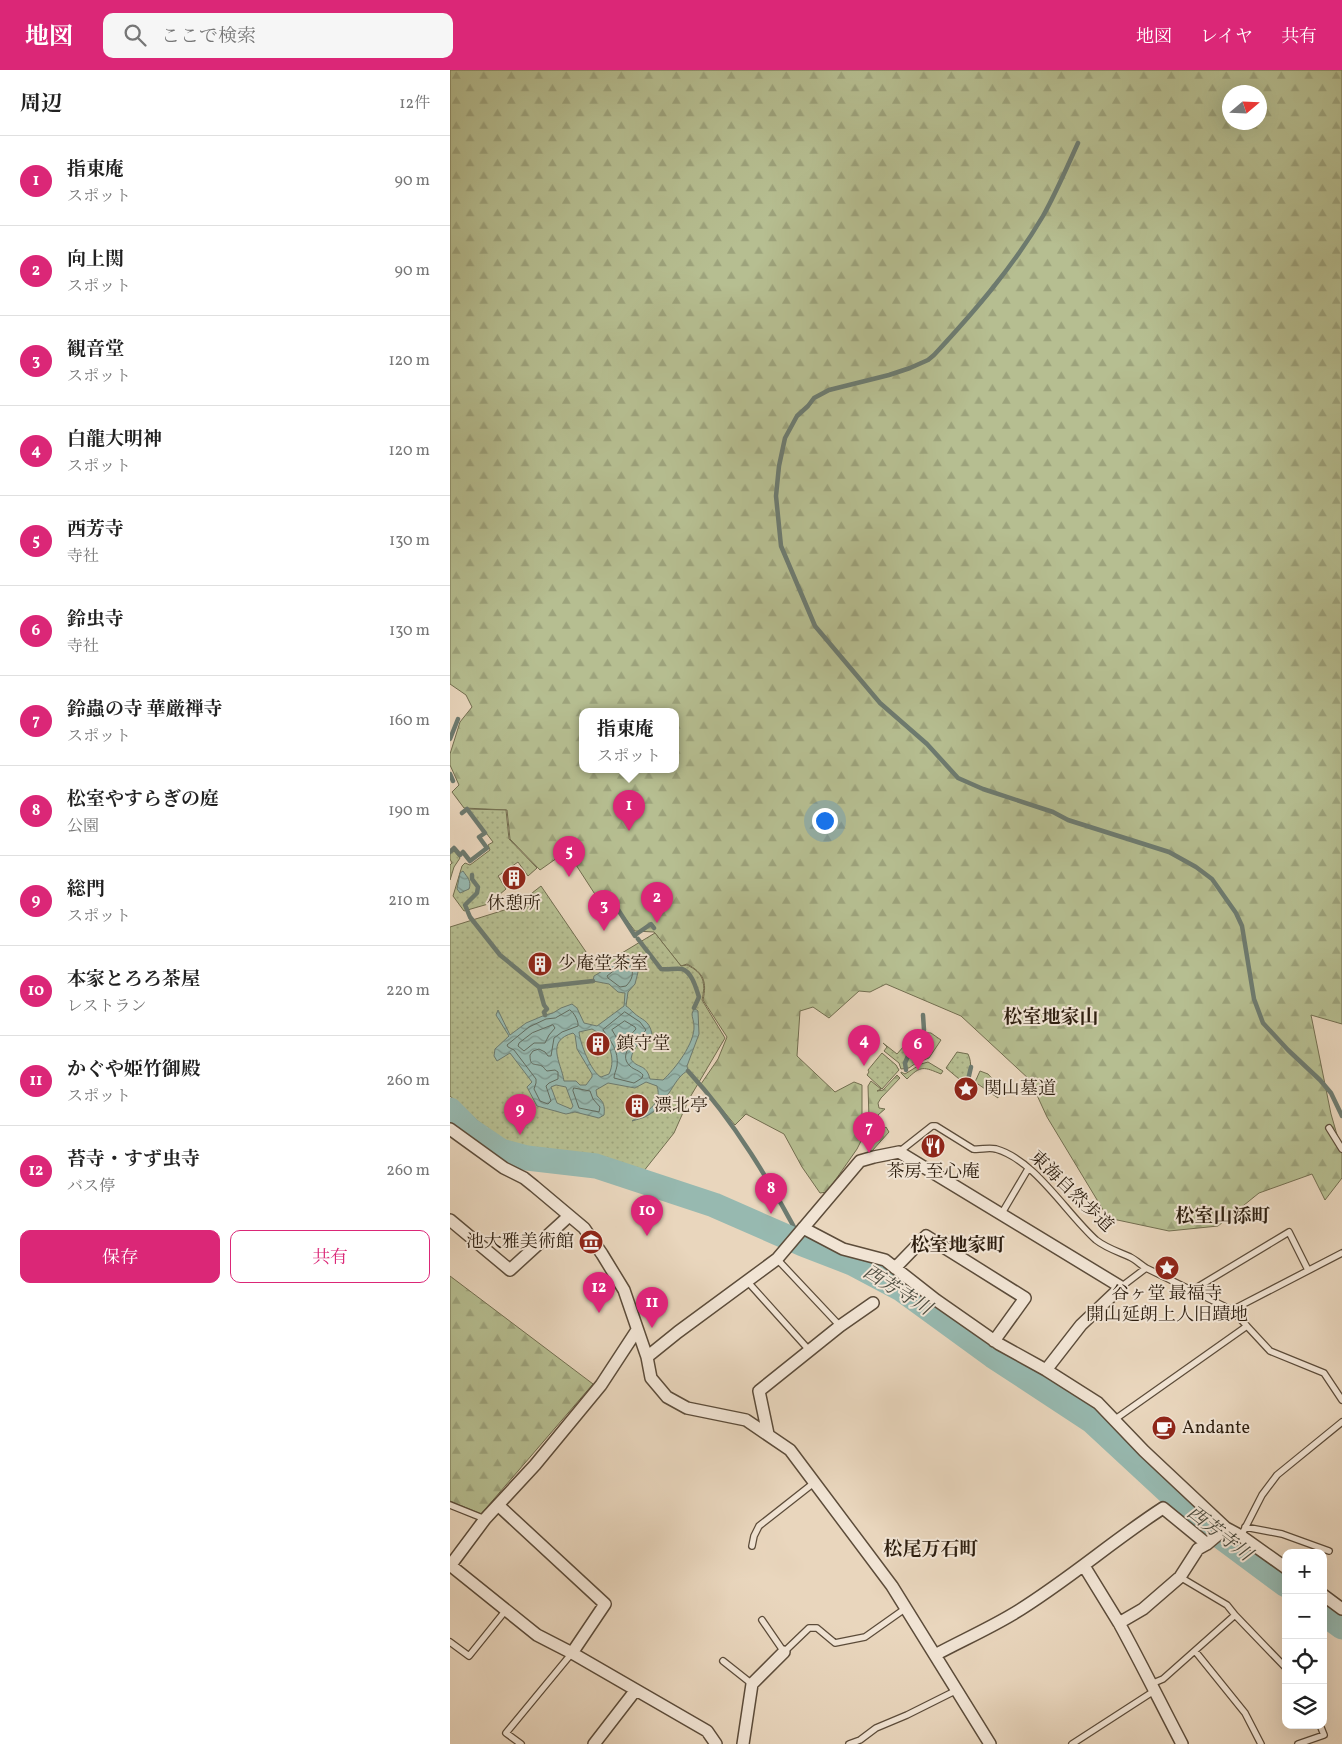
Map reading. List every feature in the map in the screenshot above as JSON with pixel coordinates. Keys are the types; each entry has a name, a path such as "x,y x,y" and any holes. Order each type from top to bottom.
{"street":[{"path":"450,1129 504,1168 534,1186 584,1228 624,1290 647,1357 651,1378 667,1397 687,1408 746,1420 790,1450 892,1586 990,1744"},
{"path":"647,1357 777,1259 860,1161 899,1152 1121,1287 1081,1325 1046,1370"},
{"path":"450,1220 510,1270 569,1216"},
{"path":"803,1228 843,1249 885,1260 994,1341 1046,1370 1098,1403 1144,1451 1226,1528 1243,1532 1282,1565"},
{"path":"895,1268 926,1236 1025,1298 994,1341"},
{"path":"768,1434 759,1390 840,1326 873,1303"},
{"path":"637,1330 601,1385 545,1452 485,1519 450,1565 536,1635 572,1653 706,1731 716,1744"},
{"path":"498,1505 605,1604 572,1653"},
{"path":"935,1655 1013,1614 1084,1566 1125,1533 1163,1508 1207,1544"},
{"path":"1119,1623 1143,1609 1180,1577 1198,1549 1226,1528"},
{"path":"1084,1566 1143,1666 1182,1744"},
{"path":"1327,1598 1342,1609"},
{"path":"743,1744 752,1684 784,1652"},
{"path":"594,1744 635,1691"}],"lane":[{"name":"東海自然歩道","path":"899,1152 928,1127 936,1126 973,1149 980,1150 988,1147 999,1150 1024,1164 1097,1241 1132,1258 1146,1268 1232,1310"},
{"path":"1329,1128 1342,1149"},
{"path":"1002,1213 1028,1169"},
{"path":"1191,1290 1289,1232 1308,1270"},
{"path":"1342,1253 1232,1310 1270,1351 1324,1373 1342,1400"},
{"path":"777,1259 840,1326"},
{"path":"1121,1287 1146,1268"},
{"path":"747,1281 809,1350"},
{"path":"1114,1420 1247,1326"},
{"path":"1329,1551 1282,1534 1243,1532 1262,1495 1277,1475 1342,1422"},
{"path":"752,1546 759,1526 815,1482"},
{"path":"450,1505 485,1519"},
{"path":"1180,1577 1228,1605 1235,1615 1282,1664"},
{"path":"762,1620 784,1652 809,1628 817,1628 836,1643 865,1637 906,1608"},
{"path":"450,1642 469,1656 506,1610"},
{"path":"1072,1744 1153,1688 1235,1615"},
{"path":"1195,1651 1245,1712 1261,1744"},
{"path":"521,1744 506,1733 572,1653"},
{"path":"723,1661 752,1684"},
{"path":"849,1744 860,1740 876,1728 907,1716 957,1690"},
{"path":"1298,1744 1324,1735 1322,1729"}],"green space":[{"path":"450,70 1342,70 1342,1024 1311,1015 1331,1114 1342,1152 1342,1178 1325,1200 1312,1174 1259,1193 1218,1226 1169,1231 1108,1218 1047,1117 1030,1080 961,1016 886,984 870,992 859,991 829,1018 813,1007 800,1011 797,1056 835,1092 854,1082 862,1085 862,1139 827,1192 820,1193 802,1167 784,1134 746,1114 735,1125 701,1084 718,1059 727,1037 703,1000 705,988 701,975 687,964 681,966 654,932 635,931 609,897 600,902 567,851 540,870 510,839 507,810 464,808 452,792 459,785 450,765 450,754 460,722 472,707 466,695 450,684"},
{"path":"468,809 506,810 509,839 537,868 528,876 518,862 498,876 506,889 499,895 502,900 464,911 453,896 462,866 465,863 470,865 490,850 488,845 493,842"},
{"path":"454,851 460,858 454,867 450,880 450,865 452,863 450,853"},
{"path":"541,886 597,968 655,933 681,966 687,965 700,975 704,988 702,1000 725,1038 689,1099 674,1133 643,1172 591,1159 506,1146 450,1096 450,927 514,907"},
{"path":"917,1032 931,1033 941,1040 929,1058 909,1068 901,1069 899,1063 884,1051 887,1047 883,1043 897,1054 904,1046 912,1043 912,1037"},
{"path":"957,1052 968,1054 970,1058 970,1069 965,1084 946,1068"},
{"path":"882,1053 899,1070 882,1089 867,1075 868,1070"},
{"path":"928,1062 943,1071 941,1074 926,1069 919,1069 907,1079 901,1073 905,1074"},
{"path":"980,1071 988,1074 999,1086 998,1098 975,1082"},
{"path":"897,1075 900,1078 878,1103 879,1108 885,1109 878,1115 881,1121 874,1128 878,1133 886,1127 889,1132 870,1151 868,1086 871,1081 881,1089 877,1091 883,1090"},
{"path":"450,1276 593,1384 481,1514 450,1501"}],"water":[{"path":"463,871 469,879 470,886 469,889 460,893 457,889 460,873"},
{"path":"627,958 635,962 638,972 635,984 628,992 626,1006 647,1023 652,1034 638,1044 631,1059 644,1068 650,1079 663,1080 688,1048 693,1033 692,1014 694,1008 698,1011 699,1034 687,1066 688,1071 679,1078 656,1110 632,1121 655,1103 658,1093 657,1086 646,1082 635,1088 608,1083 596,1090 597,1096 603,1102 604,1107 604,1115 599,1118 575,1112 566,1114 537,1106 527,1087 532,1082 510,1053 497,1061 494,1056 495,1049 509,1036 496,1015 498,1010 510,1035 526,1023 572,1004 577,1008 584,1023 597,1026 624,1006 625,993 618,992 609,984 593,981 594,976","holes":["592,1029 603,1037 610,1048 611,1068 609,1074 601,1077 590,1063 579,1032","573,1033 575,1035 577,1049 592,1074 586,1085 580,1085 576,1081 564,1081 557,1053 559,1041","556,1085 566,1087 573,1106 571,1109 557,1103 551,1087"]}],"waterway":[{"path":"1078,143 1048,207 1019,253 978,306 934,355 928,360 910,368 829,390 814,398 797,416 785,438 779,466 776,496 781,546 815,626 880,703 927,744 958,778 983,789 1053,812 1068,820 1169,852 1196,867 1212,879 1236,913 1242,926 1254,999 1263,1023 1320,1080 1331,1093 1342,1116"},
{"path":"450,739 458,719"},
{"path":"450,774 453,781"},
{"path":"450,852 454,848 460,855 463,852 470,861 487,848 479,837 485,833 467,809 462,813"},
{"path":"472,875 472,879 478,887 477,893 465,905 470,917 500,955 539,987 547,1009 544,1012 545,1015"},
{"path":"617,908 635,936"},
{"path":"635,935 651,924 654,928"},
{"path":"638,939 661,969 682,969 688,973 699,997 694,1008"},
{"path":"539,987 593,981"},
{"path":"923,1015 924,1030"},
{"path":"906,1070 905,1063 908,1056"},
{"path":"963,1088 968,1080 971,1067"},
{"path":"688,1071 737,1132 778,1198 803,1244"},
{"name":"西芳寺川","path":"450,1110 470,1130 501,1151 527,1158 596,1166 714,1205 852,1263 901,1289 993,1356 1092,1421 1201,1522 1282,1582"},
{"name":"西芳寺川","path":"1327,1616 1342,1627"}],"place":[{"name":"指東庵","path":"629,831"},
{"name":"西芳寺","path":"569,877"},
{"name":"休憩所","path":"514,878"},
{"name":"向上関","path":"657,923"},
{"name":"観音堂","path":"604,931"},
{"name":"少庵堂茶室","path":"540,964"},
{"name":"鎮守堂","path":"598,1044"},
{"name":"白龍大明神","path":"864,1066"},
{"name":"鈴虫寺","path":"918,1070"},
{"name":"関山墓道","path":"966,1089"},
{"name":"漂北亭","path":"637,1106"},
{"name":"総門","path":"520,1135"},
{"name":"茶房 至心庵","path":"933,1146"},
{"name":"鈴蟲の寺 華厳禅寺","path":"869,1153"},
{"name":"松室やすらぎの庭","path":"771,1214"},
{"name":"本家とろろ茶屋","path":"647,1236"},
{"name":"池大雅美術館","path":"591,1242"},
{"name":"谷ヶ堂 最福寺 開山延朗上人旧蹟地","path":"1167,1268"},
{"name":"苔寺・すず虫寺","path":"599,1313"},
{"name":"かぐや姫竹御殿","path":"652,1328"},
{"name":"Andante","path":"1164,1428"}],"district":[{"name":"松室地家山","path":"1051,1018"},
{"name":"松室山添町","path":"1223,1217"},
{"name":"松室地家町","path":"958,1246"},
{"name":"松尾万石町","path":"931,1550"}]}
